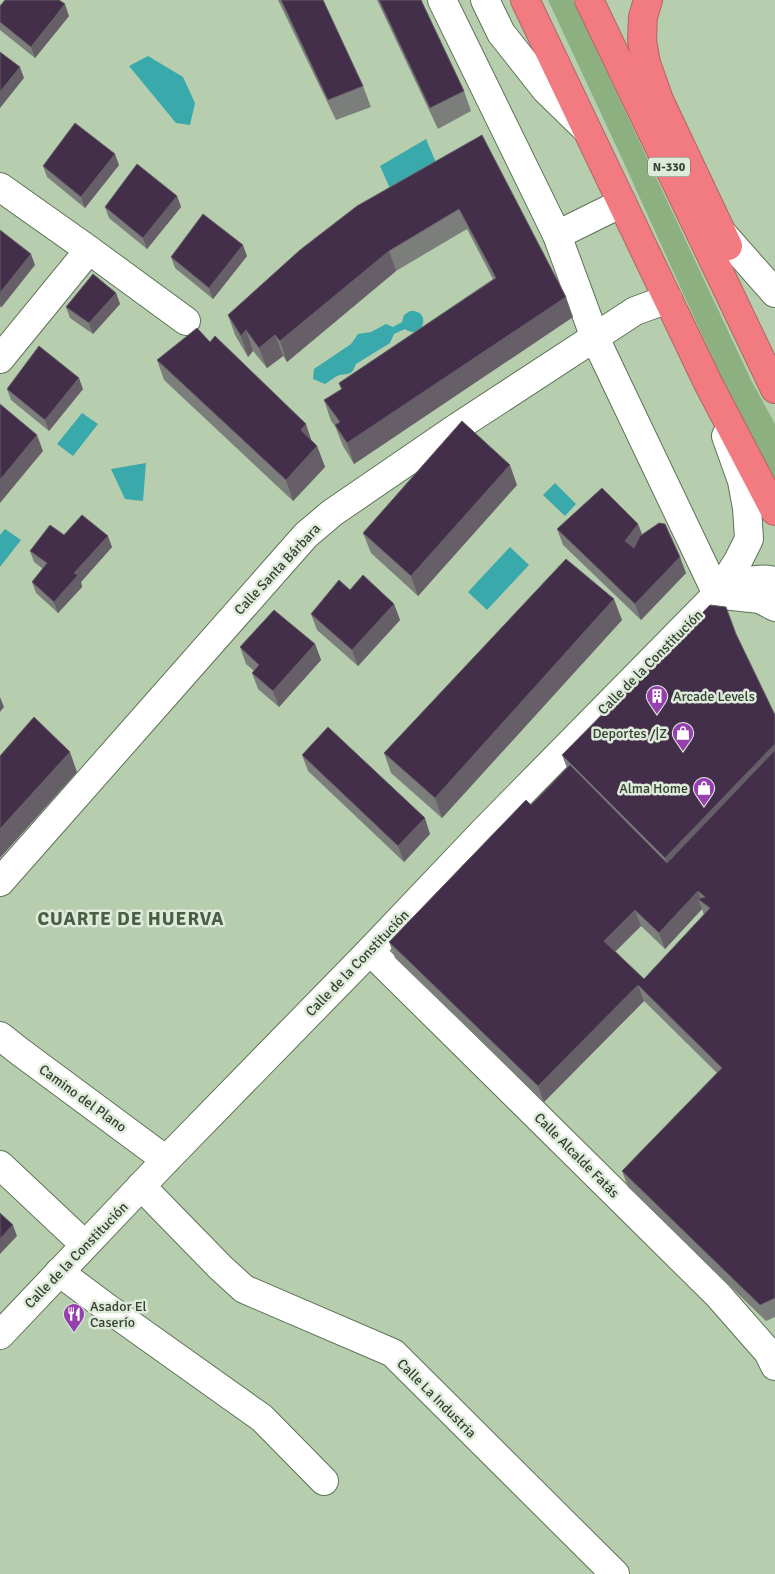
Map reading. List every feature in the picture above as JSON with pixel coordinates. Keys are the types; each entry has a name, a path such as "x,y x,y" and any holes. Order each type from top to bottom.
{"highway":[{"path":"525,0 708,383 775,511"},
{"name":"N-330","path":"589,0 775,389"},
{"path":"648,0 643,17 642,41 646,62 659,100 745,282 749,333"}],"street":[{"path":"442,0 557,235 595,338 717,594 760,599 775,607"},
{"path":"485,0 501,33 546,90 586,129"},
{"path":"0,186 186,322"},
{"path":"557,235 622,203"},
{"path":"722,233 775,293"},
{"path":"0,358 88,250"},
{"name":"Calle Santa Bárbara","path":"0,882 306,535 332,513 456,428 635,311 668,299"},
{"name":"Calle de la Constitución","path":"0,1334 166,1160 370,952 484,831 717,594 738,561 749,539 747,508 742,482 708,383"},
{"name":"Calle de la Constitución","path":"717,594 742,582 766,579 775,581"},
{"name":"Calle Alcalde Fatás","path":"370,952 718,1295 768,1352 775,1366"},
{"name":"Camino del Plano","path":"0,1036 166,1160"},
{"path":"0,1165 85,1245"},
{"name":"Calle La Industria","path":"141,1186 244,1289 392,1353 615,1574"},
{"path":"59,1272 106,1308 262,1418 324,1481"}],"green space":[{"path":"548,0 573,0 751,380 775,424 775,489 763,469"}],"water":[{"path":"148,56 183,77 195,103 190,125 176,123 129,66"},
{"path":"426,139 437,165 392,193 380,166"},
{"path":"410,311 417,312 423,319 421,328 417,331 411,332 405,329 394,334 390,343 356,364 350,373 338,376 325,384 313,379 314,369 351,344 358,334 371,332 386,324 393,327 402,322 404,315"},
{"path":"82,413 98,424 73,456 57,444"},
{"path":"146,463 143,501 125,499 111,469"},
{"path":"555,483 576,504 565,516 543,495"},
{"path":"5,529 21,540 0,567 0,535"},
{"path":"510,547 529,565 487,610 468,592"}],"building":[{"path":"5,0 59,0 65,4 31,47 0,22 0,6"},
{"path":"281,0 323,0 363,86 328,100"},
{"path":"379,0 421,0 464,91 430,108"},
{"path":"0,52 20,67 0,92"},
{"path":"75,123 115,154 81,197 43,166"},
{"path":"482,135 566,297 347,443 335,425 340,422 324,400 342,389 339,383 496,278 459,209 389,251 280,341 275,335 259,348 246,330 241,336 228,315 300,250 357,206"},
{"path":"137,164 177,196 143,238 105,207"},
{"path":"203,214 243,245 209,288 171,257"},
{"path":"0,230 31,254 0,293"},
{"path":"93,274 116,293 89,323 66,307"},
{"path":"197,328 210,342 215,336 306,424 301,430 317,446 286,480 157,360"},
{"path":"39,346 79,378 45,420 7,389"},
{"path":"0,404 37,435 0,480"},
{"path":"462,421 510,465 411,576 363,533"},
{"path":"602,488 638,524 625,541 634,548 640,536 659,523 665,524 680,557 635,604 557,529"},
{"path":"82,515 108,536 74,573 78,575 54,602 32,582 47,563 30,551 50,525 64,535"},
{"path":"566,559 614,599 435,798 384,753"},
{"path":"363,575 394,604 352,650 311,614 339,580 350,590"},
{"path":"710,605 726,607 736,634 775,715 775,744 665,858 562,755"},
{"path":"274,610 315,644 273,691 252,673 259,665 240,647"},
{"path":"34,717 70,752 0,829 0,756"},
{"path":"328,727 425,818 398,846 302,755"},
{"path":"775,750 775,1298 760,1305 622,1171 722,1068 638,985 538,1086 389,942 526,800 531,805 570,765 667,863","holes":["698,891 705,897 698,899 710,908 644,979 604,941 635,910 659,933"]},
{"path":"0,1213 13,1225 0,1239"}],"place":[{"name":"Arcade Levels","path":"657,715"},
{"name":"Deportes /|Z","path":"683,752"},
{"name":"Alma Home","path":"704,807"},
{"name":"Asador El Caserío","path":"74,1333"}],"district":[{"name":"CUARTE DE HUERVA","path":"131,918"}]}
